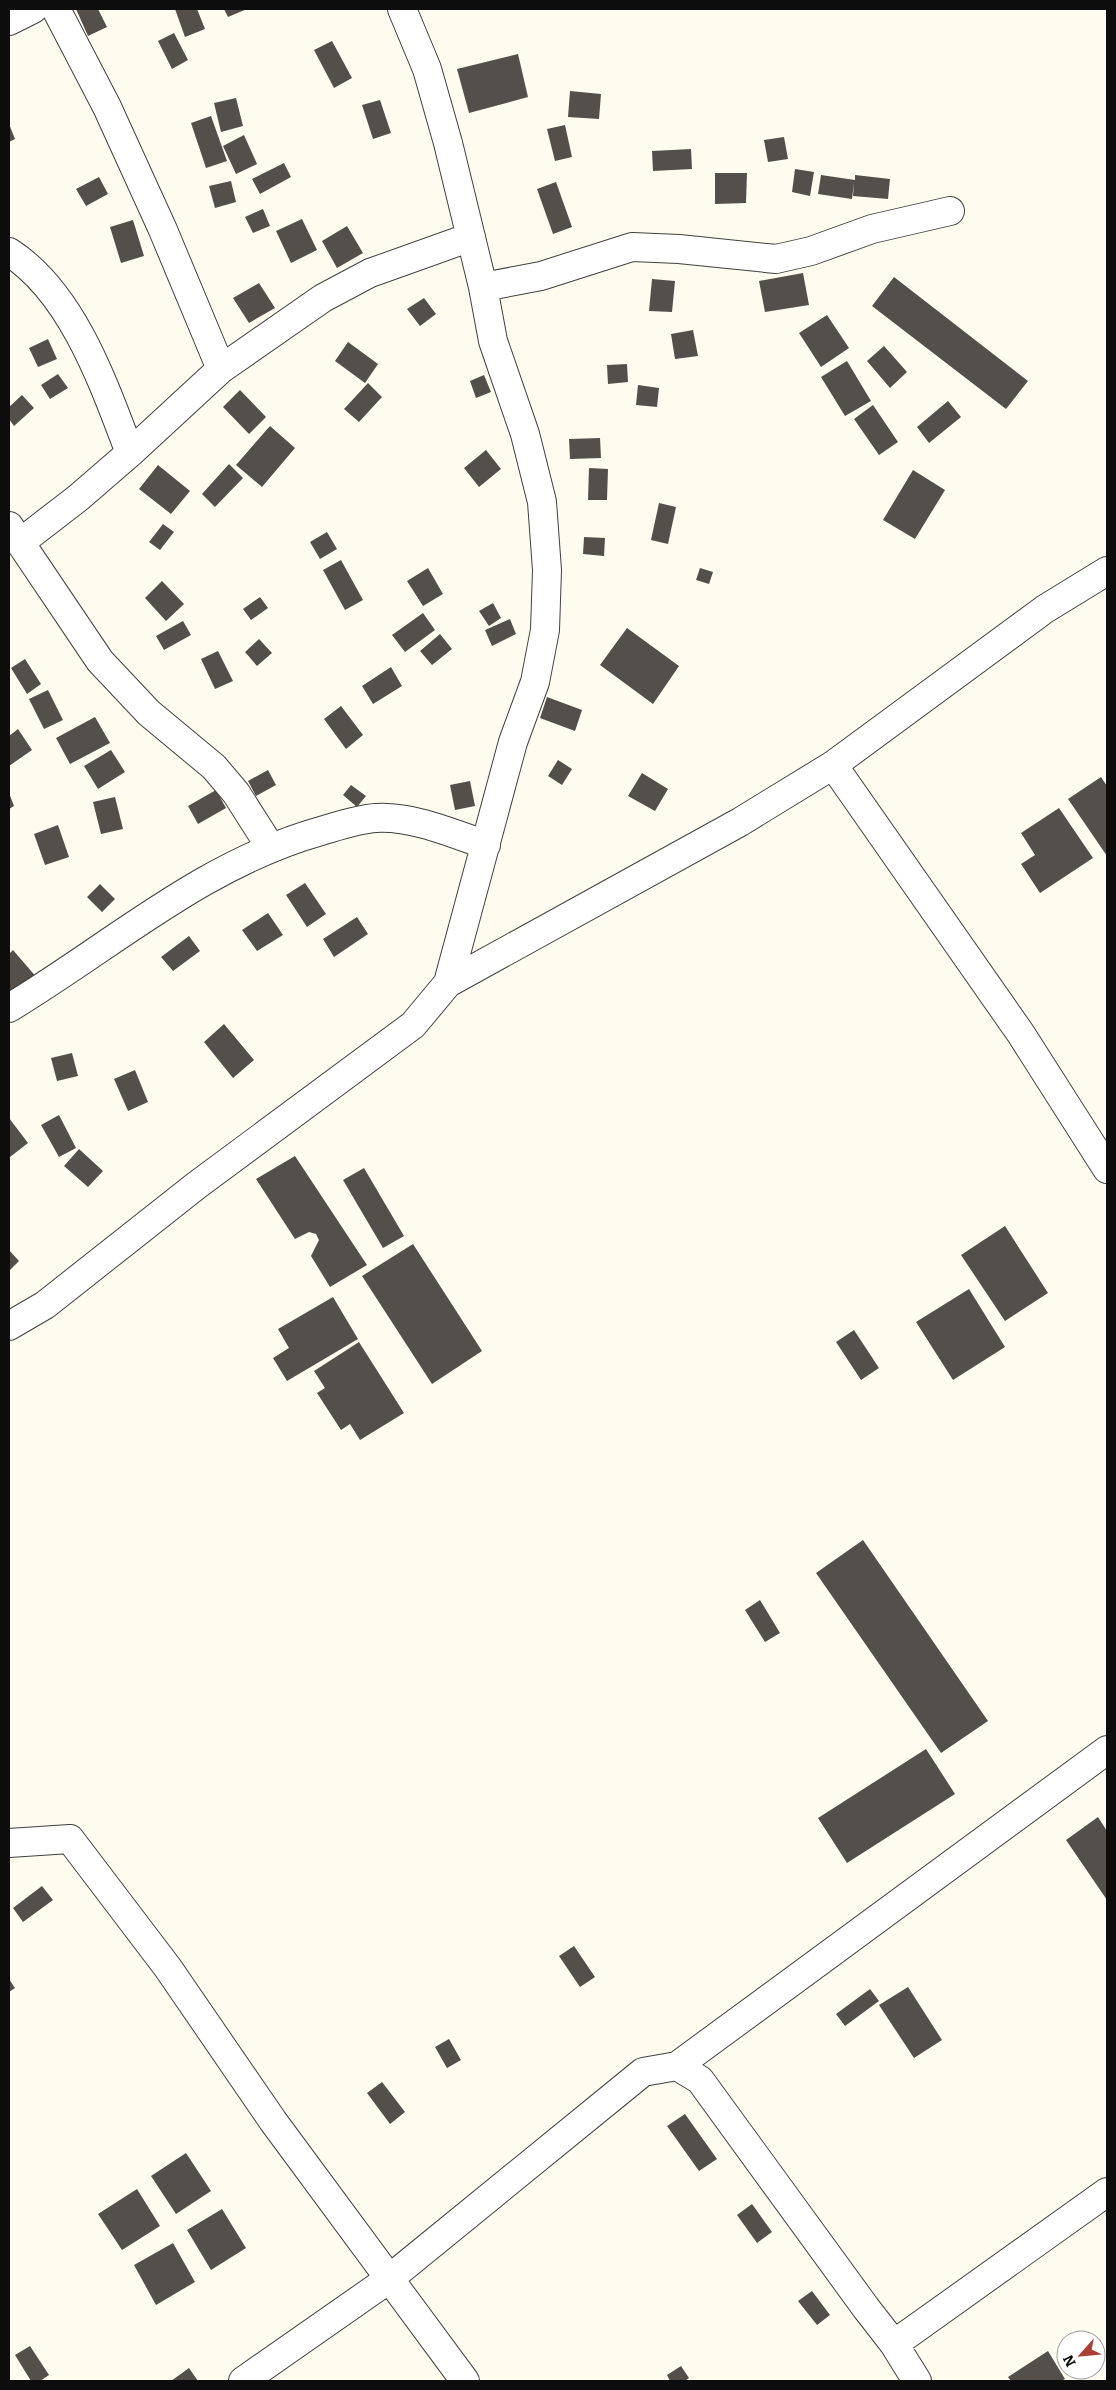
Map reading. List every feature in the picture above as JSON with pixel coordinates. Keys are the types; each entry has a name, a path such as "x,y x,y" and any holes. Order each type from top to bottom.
{"street":[{"path":"9,21 34,9"},
{"path":"56,9 107,107 163,230 221,369"},
{"path":"402,9 427,69 448,143 484,287 492,341 525,434 542,502 547,570 545,630 535,682 513,742 486,845 460,932 448,983"},
{"path":"484,287 541,276 632,247 679,248 776,259 811,251 872,229 950,211"},
{"path":"271,848 236,793 214,767 149,713 100,661 15,534 78,498 221,369 323,298 370,273 470,237"},
{"path":"9,252 37,274 67,315 101,378 130,453"},
{"path":"9,1326 46,1305 197,1184 413,1025 448,983 740,822 833,765 1045,609 1107,571"},
{"path":"833,765 1021,1034 1107,1169"},
{"path":"9,1008 49,984 194,885 237,863 298,837 377,818 429,824 486,845"},
{"path":"243,2381 388,2279 643,2072 677,2066 1107,1750"},
{"path":"9,1843 70,1839 168,1968 273,2122 465,2381"},
{"path":"677,2066 700,2080 894,2344 917,2381"},
{"path":"894,2344 1107,2192"}],"building":[{"path":"76,9 98,9 107,27 88,36"},
{"path":"175,9 197,9 205,29 185,37"},
{"path":"224,9 247,9 228,17"},
{"path":"174,33 188,60 172,69 158,41"},
{"path":"332,41 352,78 334,88 314,50"},
{"path":"518,54 528,97 469,113 457,69"},
{"path":"570,91 601,94 599,119 568,117"},
{"path":"236,98 243,126 221,132 214,103"},
{"path":"380,100 391,133 373,139 362,105"},
{"path":"211,116 227,161 206,168 191,123"},
{"path":"9,124 15,139 9,142"},
{"path":"565,125 572,157 555,161 547,129"},
{"path":"244,135 257,164 236,174 223,146"},
{"path":"784,137 788,159 768,162 764,140"},
{"path":"691,149 692,169 653,171 652,151"},
{"path":"284,163 291,177 260,194 252,179"},
{"path":"795,169 814,172 810,196 792,192"},
{"path":"715,173 747,173 746,203 715,204"},
{"path":"821,175 855,180 855,175 890,179 888,199 853,196 854,182 852,199 818,194"},
{"path":"99,177 108,194 86,206 76,189"},
{"path":"231,181 236,202 215,208 209,186"},
{"path":"556,182 572,227 553,234 537,189"},
{"path":"263,209 270,226 253,233 245,217"},
{"path":"302,219 317,250 291,263 276,231"},
{"path":"133,220 144,256 121,263 110,227"},
{"path":"347,226 363,253 337,268 322,241"},
{"path":"803,273 809,305 765,312 759,281"},
{"path":"894,277 1028,381 1006,409 872,306"},
{"path":"652,279 675,281 672,312 649,311"},
{"path":"259,283 275,308 249,323 233,298"},
{"path":"424,298 436,314 420,326 407,309"},
{"path":"827,315 849,348 821,367 799,333"},
{"path":"693,330 698,356 675,359 671,334"},
{"path":"48,339 57,359 38,367 29,348"},
{"path":"348,342 378,364 365,383 335,361"},
{"path":"884,346 907,372 890,388 867,361"},
{"path":"847,361 871,401 845,416 821,377"},
{"path":"627,364 628,382 608,384 607,365"},
{"path":"58,374 68,388 50,399 41,385"},
{"path":"484,375 491,392 476,398 470,381"},
{"path":"368,383 382,397 359,422 344,409"},
{"path":"638,385 659,388 657,407 636,405"},
{"path":"240,390 266,417 249,434 223,407"},
{"path":"22,395 34,408 14,426 9,419 9,407"},
{"path":"948,401 961,417 929,443 917,427"},
{"path":"873,405 898,442 879,455 854,419"},
{"path":"270,426 295,448 262,487 236,465"},
{"path":"600,438 601,458 570,459 569,439"},
{"path":"486,450 501,469 479,487 464,468"},
{"path":"229,464 243,478 215,507 202,494"},
{"path":"158,465 190,491 171,514 139,489"},
{"path":"589,468 608,469 607,500 588,500"},
{"path":"913,470 945,490 915,539 883,520"},
{"path":"659,503 676,507 668,544 651,540"},
{"path":"163,524 174,532 160,550 149,542"},
{"path":"327,532 337,549 320,559 310,542"},
{"path":"584,537 605,538 604,556 583,554"},
{"path":"341,560 363,600 345,610 323,570"},
{"path":"428,568 443,594 423,606 407,581"},
{"path":"700,568 713,572 709,584 696,580"},
{"path":"162,581 184,604 166,621 145,598"},
{"path":"260,597 268,608 251,620 243,609"},
{"path":"493,603 501,618 489,626 479,611"},
{"path":"423,613 435,630 405,652 392,635"},
{"path":"510,619 516,634 492,646 485,630"},
{"path":"183,621 191,635 164,650 156,636"},
{"path":"627,628 679,666 653,704 600,665"},
{"path":"440,634 452,649 432,665 420,651"},
{"path":"259,639 272,653 257,666 245,652"},
{"path":"218,651 233,681 215,689 201,659"},
{"path":"25,659 41,684 27,694 11,668"},
{"path":"391,667 402,686 373,704 362,686"},
{"path":"48,690 63,720 44,729 29,699"},
{"path":"547,697 582,710 575,731 540,718"},
{"path":"341,706 363,735 346,749 324,719"},
{"path":"95,717 110,743 70,764 56,738"},
{"path":"18,729 32,750 9,766 9,736"},
{"path":"111,750 125,772 98,789 84,766"},
{"path":"558,760 572,769 562,785 548,776"},
{"path":"268,770 276,785 256,796 248,781"},
{"path":"642,773 668,789 655,811 628,796"},
{"path":"1101,777 1107,786 1107,856 1068,799"},
{"path":"470,781 475,806 455,810 450,785"},
{"path":"351,785 366,796 357,807 343,795"},
{"path":"216,790 226,808 198,824 188,806"},
{"path":"9,793 14,806 9,809"},
{"path":"115,797 123,829 101,834 93,802"},
{"path":"1059,808 1093,858 1040,893 1021,864 1035,855 1021,833"},
{"path":"58,825 69,857 45,865 34,834"},
{"path":"305,883 326,914 307,927 286,895"},
{"path":"100,884 115,899 102,912 87,897"},
{"path":"268,913 283,935 257,951 242,930"},
{"path":"357,917 368,934 334,957 323,939"},
{"path":"189,936 200,951 173,971 161,957"},
{"path":"13,950 38,979 9,992 9,954"},
{"path":"224,1024 254,1060 233,1078 204,1042"},
{"path":"72,1053 78,1076 57,1081 51,1058"},
{"path":"135,1070 148,1102 128,1111 114,1079"},
{"path":"59,1115 76,1148 59,1157 41,1125"},
{"path":"9,1118 28,1143 10,1157 9,1155"},
{"path":"79,1149 103,1171 88,1187 64,1166"},
{"path":"295,1156 367,1265 330,1287 311,1256 319,1240 316,1234 309,1232 295,1239 256,1179"},
{"path":"364,1168 404,1236 383,1248 343,1180"},
{"path":"1005,1226 1048,1293 1005,1321 961,1255"},
{"path":"413,1244 482,1351 432,1384 362,1276"},
{"path":"9,1250 19,1261 9,1271"},
{"path":"969,1289 1005,1347 953,1380 916,1322"},
{"path":"333,1297 358,1339 287,1381 273,1358 289,1348 278,1329"},
{"path":"854,1330 879,1368 861,1380 836,1342"},
{"path":"359,1342 404,1413 360,1440 350,1424 341,1430 317,1393 325,1388 314,1371"},
{"path":"863,1540 988,1721 941,1753 816,1573"},
{"path":"760,1600 780,1633 765,1642 745,1610"},
{"path":"926,1749 955,1794 847,1863 818,1818"},
{"path":"1098,1817 1107,1831 1107,1900 1066,1840"},
{"path":"42,1886 53,1900 23,1922 13,1908"},
{"path":"574,1946 595,1977 580,1987 559,1956"},
{"path":"9,1979 15,1988 9,1992"},
{"path":"908,1987 942,2040 914,2058 879,2005"},
{"path":"870,1989 879,2001 845,2026 836,2014"},
{"path":"449,2039 461,2060 447,2068 435,2047"},
{"path":"382,2082 405,2112 390,2124 367,2093"},
{"path":"685,2114 717,2159 699,2171 667,2126"},
{"path":"186,2153 211,2191 176,2214 151,2176"},
{"path":"137,2189 160,2226 122,2250 98,2214"},
{"path":"752,2204 772,2232 757,2243 737,2215"},
{"path":"222,2209 246,2248 211,2270 187,2230"},
{"path":"173,2243 195,2282 156,2305 134,2265"},
{"path":"812,2291 830,2315 817,2325 798,2301"},
{"path":"30,2346 49,2375 40,2381 31,2381 15,2355"},
{"path":"1048,2351 1056,2364 1056,2380 1063,2380 1011,2381 1008,2377"},
{"path":"681,2366 689,2378 685,2381 670,2381 667,2375"},
{"path":"189,2368 198,2381 171,2381"}]}
